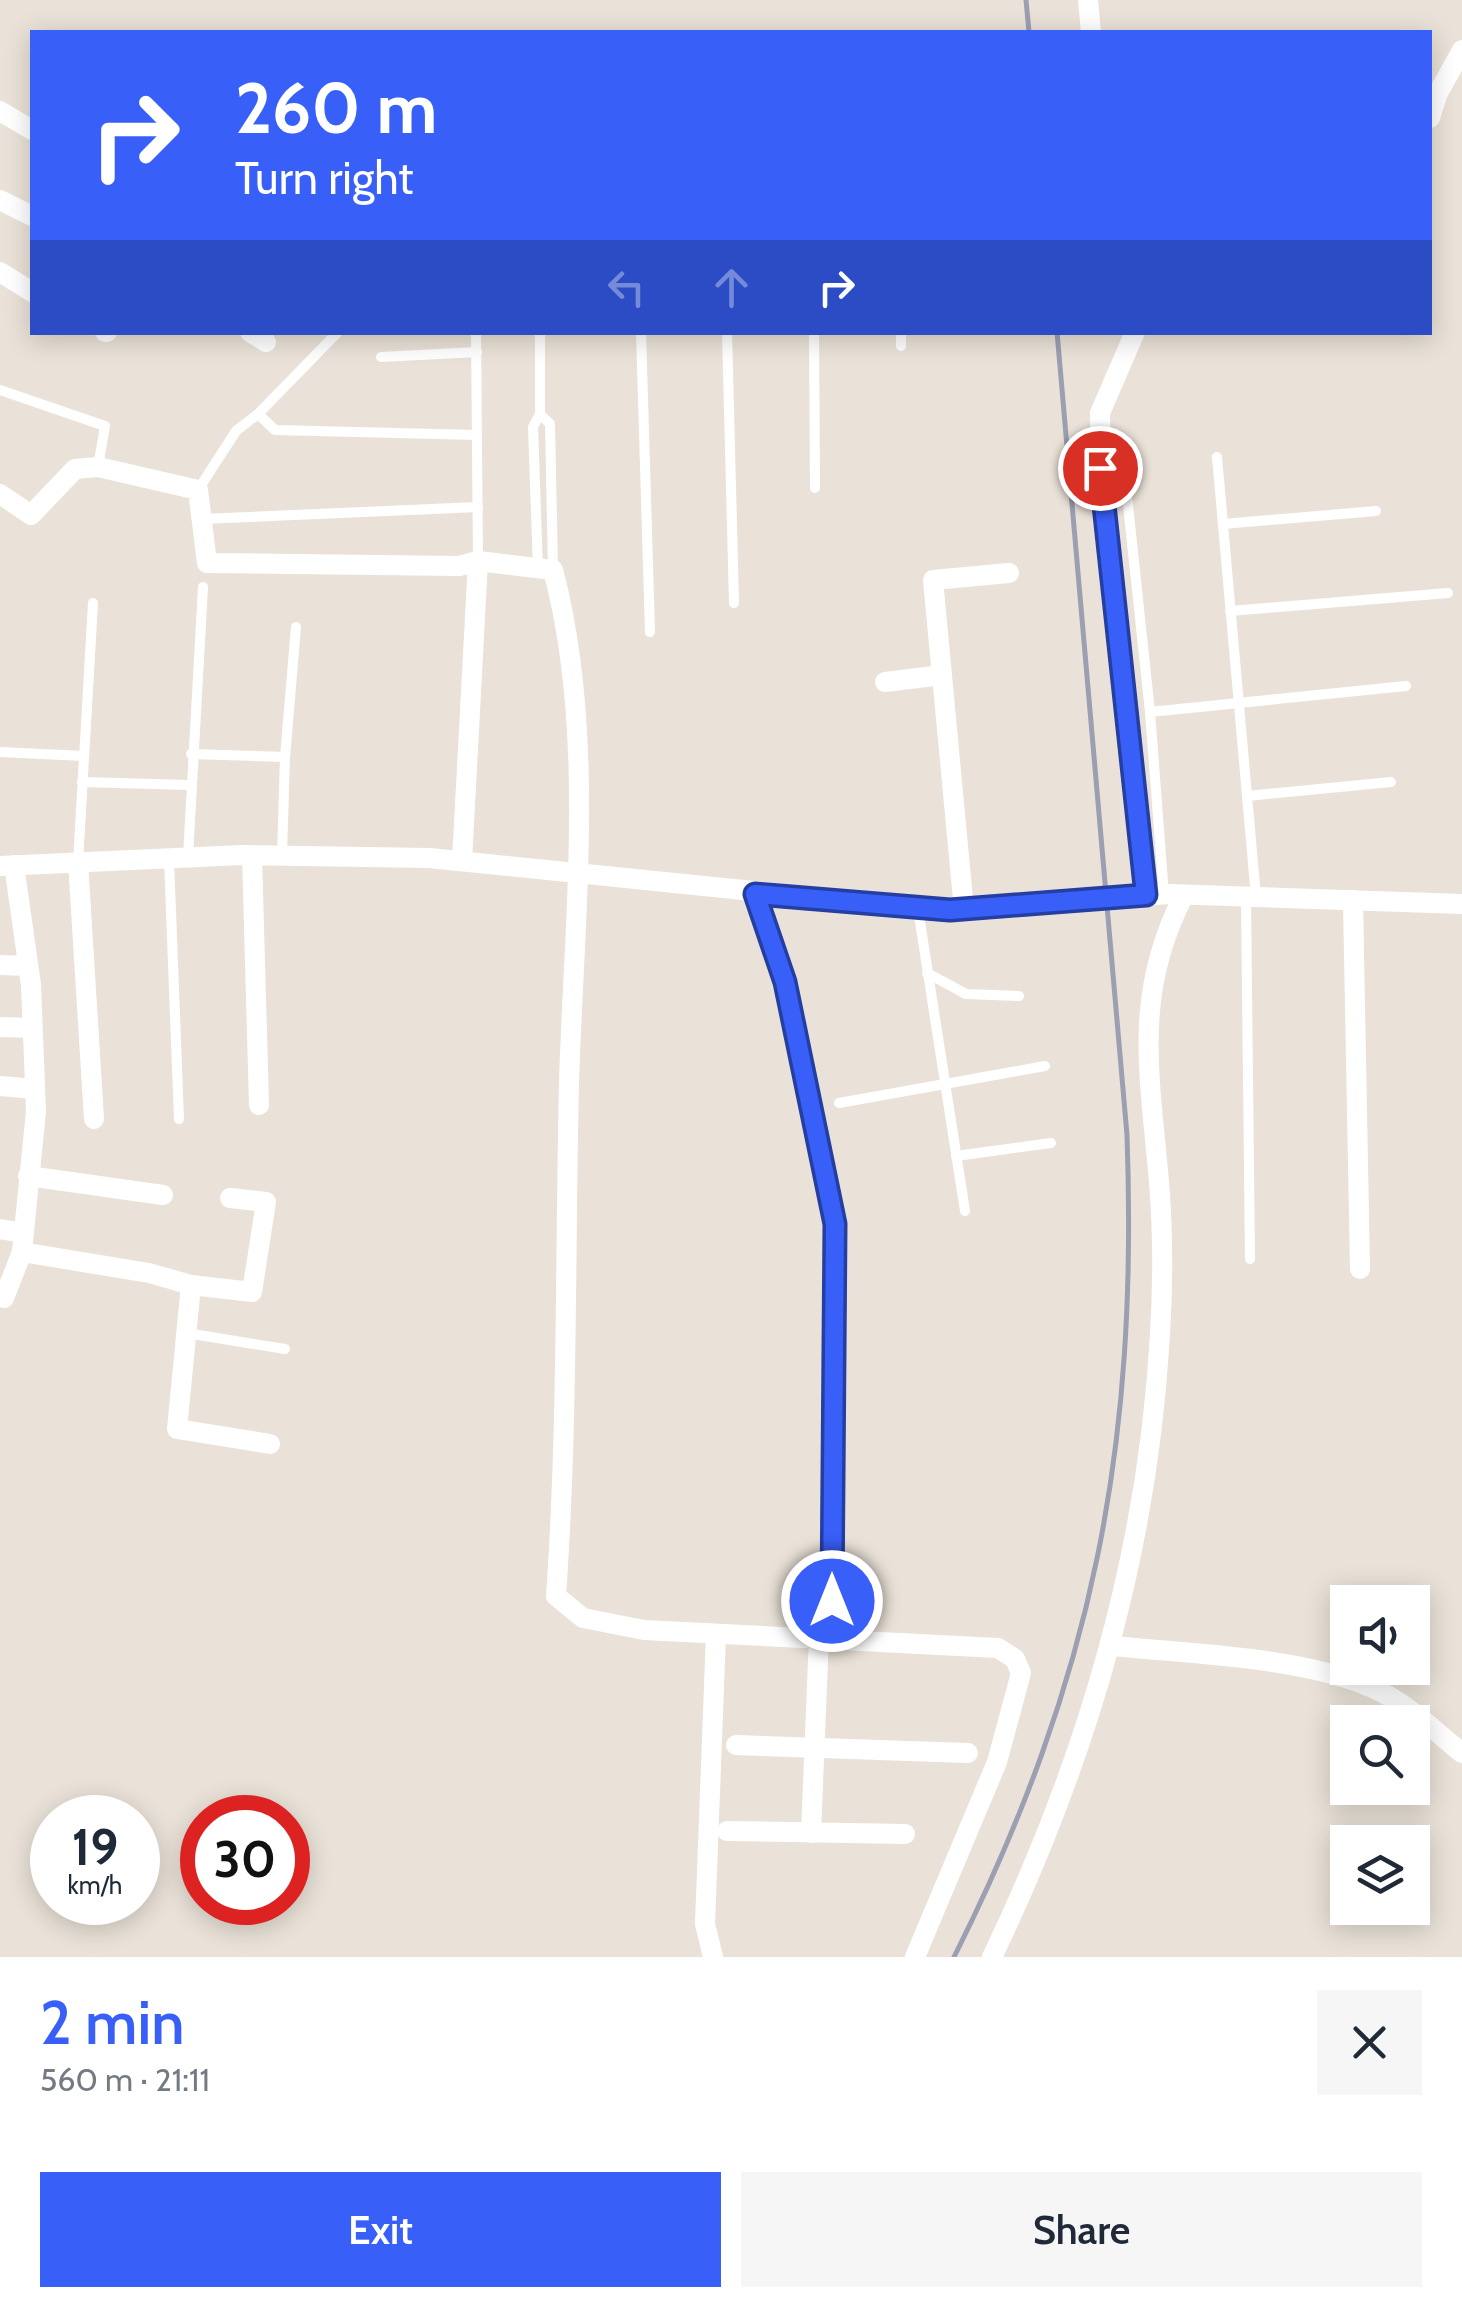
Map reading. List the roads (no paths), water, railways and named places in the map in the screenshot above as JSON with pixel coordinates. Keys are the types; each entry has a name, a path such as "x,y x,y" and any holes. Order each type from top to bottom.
{"street":[{"path":"1088,0 1091,30"},
{"path":"1432,111 1462,50"},
{"path":"0,111 30,129"},
{"path":"0,200 30,215"},
{"path":"0,272 30,291"},
{"path":"992,1957 1036,1867 1113,1646 1142,1517 1161,1330 1160,1186 1148,1006 1162,938 1165,895 1100,468 1100,412 1134,335"},
{"path":"0,494 31,515 76,469 98,467 198,490 207,563 459,566 478,561 545,571 569,630 575,722 576,871 556,1596 583,1618 644,1630 998,1648 1014,1658 1020,1673 998,1762 915,1957"},
{"path":"462,861 478,561"},
{"path":"964,910 933,580 1009,572"},
{"path":"885,682 942,675"},
{"path":"252,855 259,1105"},
{"path":"2,1297 23,1242 35,1090 28,966 7,865 252,855 462,861 918,909 964,910 1165,895 1462,904"},
{"path":"78,862 94,1119"},
{"path":"755,894 785,982 835,1224 825,1638 814,1748 811,1833"},
{"path":"1353,900 1360,1268"},
{"path":"0,964 28,966"},
{"path":"0,1027 32,1028"},
{"path":"0,1086 35,1090"},
{"path":"28,1176 163,1195"},
{"path":"0,1229 23,1242 191,1285 252,1292 266,1202 230,1198"},
{"path":"191,1285 177,1428 270,1444"},
{"path":"713,1957 706,1924 716,1634"},
{"path":"1113,1646 1252,1661 1349,1680 1383,1693 1462,1752"},
{"path":"736,1744 968,1752"},
{"path":"727,1831 905,1834"}],"lane":[{"path":"198,490 236,430 258,414 335,335"},
{"path":"476,335 478,561"},
{"path":"540,335 540,414 533,427 545,571"},
{"path":"641,335 650,632"},
{"path":"727,335 734,604"},
{"path":"814,335 814,488"},
{"path":"901,335 901,346"},
{"path":"382,357 476,352"},
{"path":"0,390 105,426 98,467"},
{"path":"258,414 275,430 478,435"},
{"path":"540,414 550,424 545,571"},
{"path":"1216,457 1246,796 1251,898 1250,1259"},
{"path":"1126,477 1165,895"},
{"path":"201,520 478,507"},
{"path":"1223,524 1376,511"},
{"path":"179,1119 178,858 190,785 202,587"},
{"path":"1230,611 1448,593"},
{"path":"78,862 93,603"},
{"path":"282,855 285,757 296,627"},
{"path":"1150,712 1406,686"},
{"path":"0,752 84,756"},
{"path":"190,754 285,757"},
{"path":"82,782 190,785"},
{"path":"1246,796 1392,782"},
{"path":"918,909 965,1212"},
{"path":"927,973 966,994 1019,996"},
{"path":"839,1103 1045,1066"},
{"path":"956,1156 1051,1143"},
{"path":"186,1333 285,1349"}],"railway":[{"path":"1026,0 1029,30"},
{"path":"954,1957 1042,1755 1073,1656 1097,1558 1114,1458 1124,1355 1127,1135 1057,335"}]}
